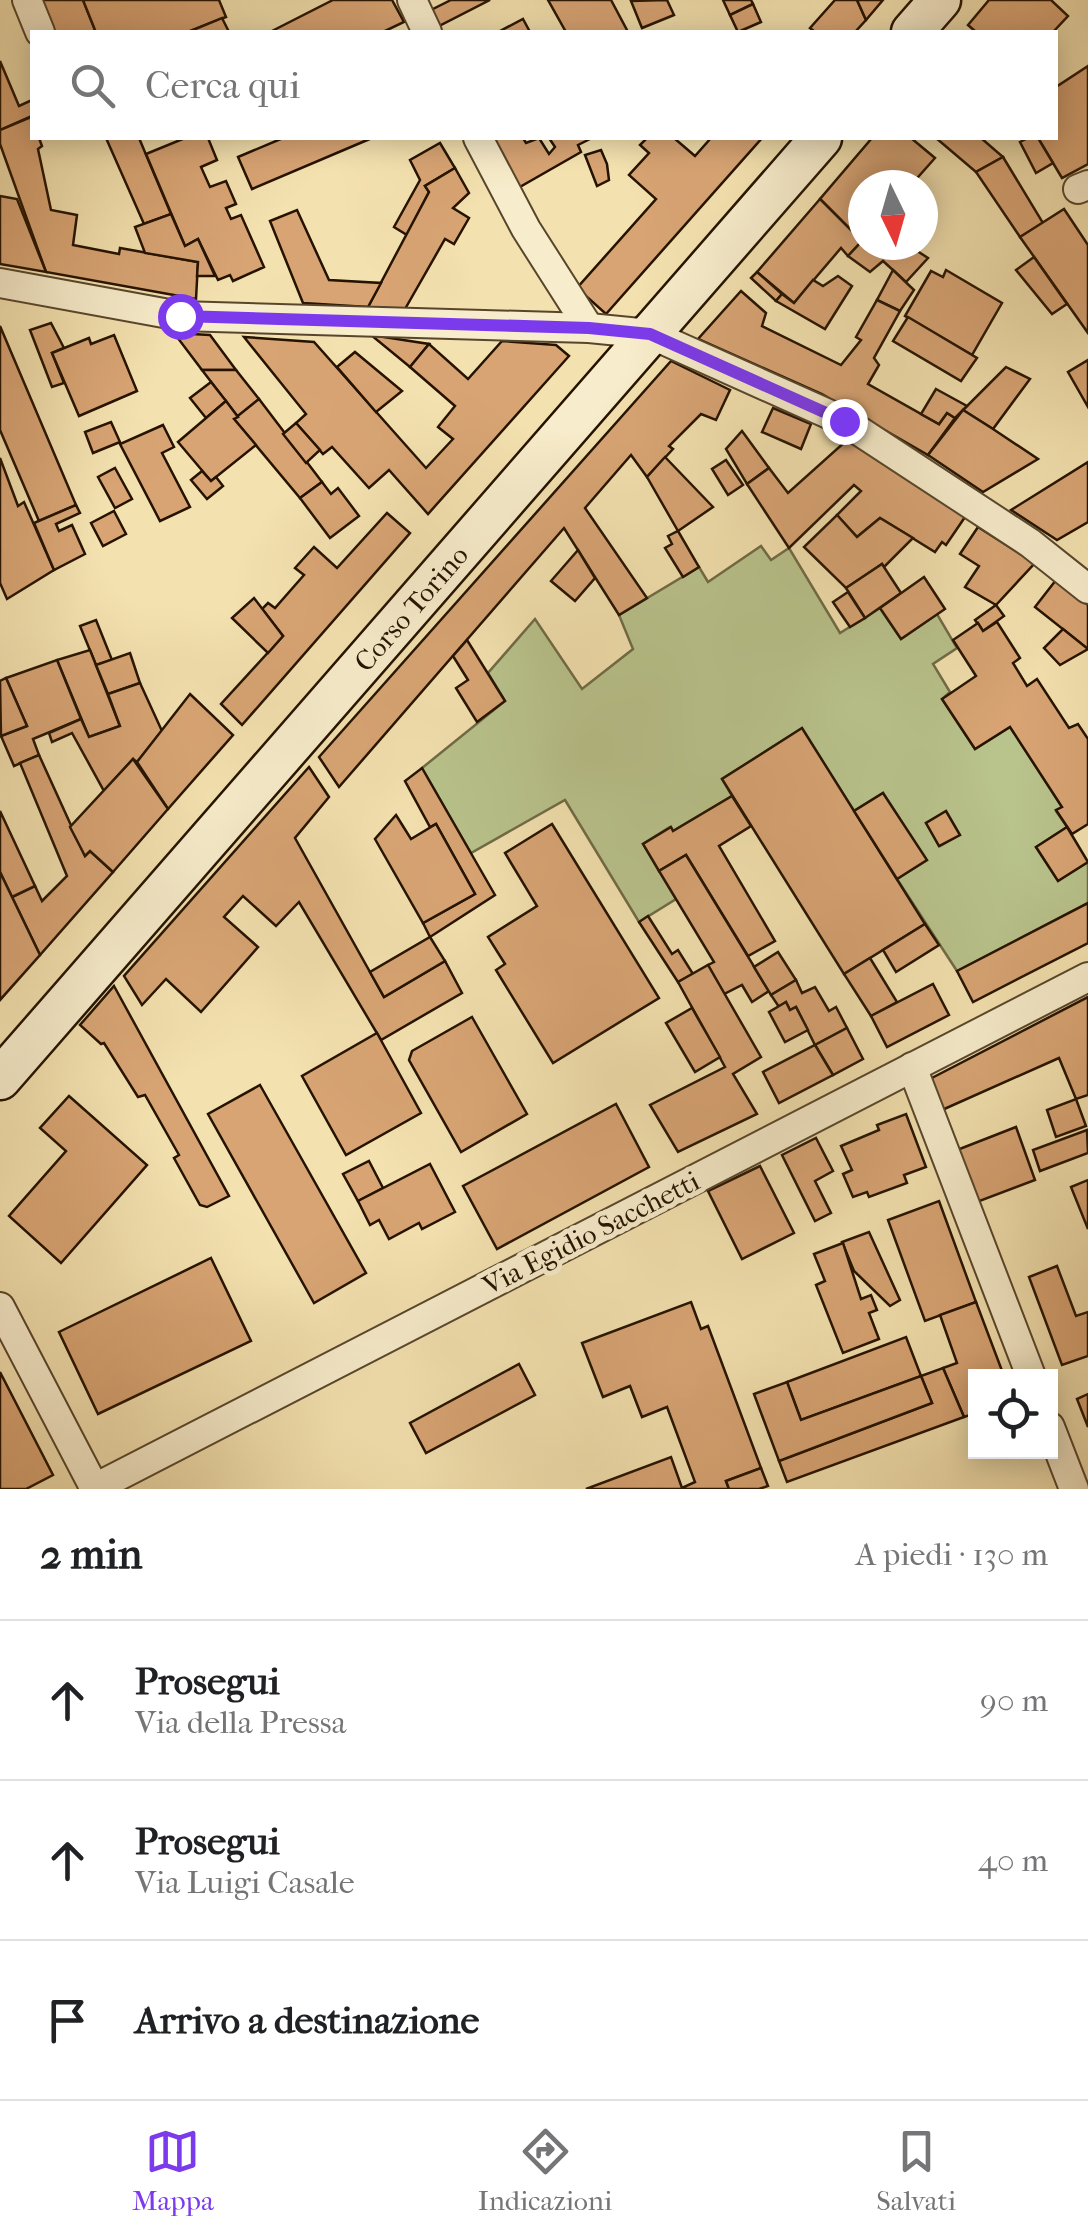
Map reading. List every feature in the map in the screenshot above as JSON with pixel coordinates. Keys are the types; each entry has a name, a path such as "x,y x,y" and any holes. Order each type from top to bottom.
{"main road":[{"path":"914,30 940,0"},
{"name":"Corso Torino","path":"0,1078 819,140"}],"street":[{"path":"26,0 39,30"},
{"path":"412,0 426,30"},
{"path":"479,140 526,229 589,328"},
{"path":"0,283 180,316 589,328 650,334 844,421 1030,542 1088,590"},
{"name":"Via Egidio Sacchetti","path":"95,1489 1088,978"},
{"path":"912,1067 1028,1369"},
{"path":"0,1307 95,1489"},
{"path":"1058,1448 1074,1489"}],"green space":[{"path":"761,546 771,560 789,548 840,633 880,608 901,639 937,614 957,648 933,664 950,692 942,699 975,749 1010,727 1062,807 1056,811 1067,827 1036,847 1058,880 1088,862 1088,903 957,971 897,879 926,860 883,793 854,811 802,729 722,779 732,796 643,844 676,899 639,922 565,800 471,853 422,768 505,701 488,673 535,619 582,689 633,649 619,615 699,567 708,582","holes":["946,812 959,835 940,846 926,823"]}],"building":[{"path":"38,0 83,0 95,30 51,30"},
{"path":"83,0 219,0 226,17 193,30 95,30"},
{"path":"333,0 392,0 404,22 387,30 274,30"},
{"path":"451,0 490,0 437,27 429,11"},
{"path":"548,0 611,0 627,30 565,30"},
{"path":"667,0 674,15 642,28 631,1"},
{"path":"723,0 751,0 753,4 730,15"},
{"path":"835,0 857,0 866,20 857,30 810,28"},
{"path":"857,0 883,0 866,20"},
{"path":"989,0 1051,0 1068,16 1055,30 974,30 968,25"},
{"path":"753,4 761,22 737,30 730,15"},
{"path":"222,18 228,30 193,30"},
{"path":"523,19 529,30 502,30"},
{"path":"0,61 19,106 30,101 30,117 0,130"},
{"path":"1088,66 1088,164 1062,178 1039,140 1058,140 1058,86"},
{"path":"30,117 30,140 40,140 42,146 38,149 51,210 77,215 73,245 119,254 120,248 198,262 196,299 46,272 0,144 0,130"},
{"path":"107,140 140,140 171,214 144,224"},
{"path":"180,140 209,140 217,160 201,167 210,187 226,181 236,204 226,208 231,219 241,215 264,267 233,281 230,275 218,280 198,239 185,246 146,154"},
{"path":"278,140 367,140 252,189 238,157"},
{"path":"493,140 526,143 540,140 549,154 555,147 550,140 588,140 578,145 581,152 518,188"},
{"path":"645,140 676,140 695,156 709,140 760,140 606,314 577,288 656,199 629,175 649,153 640,145"},
{"path":"870,140 913,140 935,158 924,170 848,170 848,227 820,199"},
{"path":"938,140 983,140 1003,157 976,172"},
{"path":"1039,140 1053,163 1036,173 1020,142"},
{"path":"440,143 455,168 425,186 429,192 407,235 394,227 420,180 410,160"},
{"path":"601,150 609,180 597,186 585,155"},
{"path":"1003,157 1043,223 1020,237 976,172"},
{"path":"455,168 469,193 453,208 469,218 454,244 445,239 405,309 368,307 429,192 425,186"},
{"path":"0,196 17,199 46,272 0,264"},
{"path":"820,199 848,227 848,256 841,248 794,303 757,272"},
{"path":"1064,209 1088,245 1088,333 1020,237"},
{"path":"297,210 329,280 381,283 368,307 303,303 270,221"},
{"path":"171,214 185,246 198,239 215,276 197,276 198,262 145,253 135,227"},
{"path":"1034,257 1067,304 1052,314 1016,270"},
{"path":"854,260 926,260 906,282 883,261 870,272"},
{"path":"893,270 914,290 900,311 877,300"},
{"path":"946,270 1002,303 972,355 905,316 931,271 943,277"},
{"path":"757,272 782,294 776,301 751,278"},
{"path":"838,276 852,286 825,329 776,301 782,294 794,303 813,280 823,286"},
{"path":"741,291 766,313 762,326 841,365 861,340 856,337 877,300 900,311 874,358 879,365 868,384 939,424 947,413 955,418 928,455 822,394 698,339"},
{"path":"908,317 977,358 961,381 893,341"},
{"path":"51,323 64,348 52,353 64,383 52,387 30,330"},
{"path":"0,326 76,505 39,521 0,430"},
{"path":"174,333 210,335 236,370 202,370"},
{"path":"114,335 137,391 79,416 52,353 89,338 91,344"},
{"path":"371,335 429,344 410,367"},
{"path":"244,337 314,342 426,468 453,439 438,427 455,406 410,367 429,344 468,379 502,341 556,345 569,356 428,514 389,470 369,488 332,447 323,454 296,423 306,414"},
{"path":"355,352 402,391 376,412 337,367"},
{"path":"1088,360 1088,407 1068,372"},
{"path":"671,361 730,390 716,420 701,414 669,446 673,449 647,477 631,455 585,508 647,598 619,615 564,528 339,787 319,757"},
{"path":"1006,367 1030,379 993,429 963,410"},
{"path":"202,370 236,370 259,399 238,417"},
{"path":"211,382 226,401 206,418 190,398"},
{"path":"936,389 967,406 955,418 947,413 939,424 921,414"},
{"path":"259,399 322,482 300,498 234,419"},
{"path":"226,401 238,417 234,419 256,445 211,481 178,442"},
{"path":"773,408 811,424 801,449 762,432"},
{"path":"963,410 1038,459 983,492 928,455"},
{"path":"111,422 120,442 93,453 85,432"},
{"path":"296,423 320,450 306,463 283,434"},
{"path":"163,425 174,447 162,453 190,507 160,521 120,444"},
{"path":"742,431 769,468 747,484 726,449"},
{"path":"847,440 965,517 946,545 942,542 935,552 880,518 857,537 837,515 861,491 854,485 789,548 747,484 769,468 788,493"},
{"path":"665,457 713,507 678,531 647,477"},
{"path":"0,458 18,506 24,502 54,570 7,599 0,583"},
{"path":"726,460 743,485 728,495 712,469"},
{"path":"1088,462 1088,522 1057,540 1011,510"},
{"path":"115,468 132,499 115,508 98,477"},
{"path":"202,471 211,481 216,477 223,486 207,499 191,480"},
{"path":"322,482 331,494 338,488 359,516 330,538 300,498"},
{"path":"76,505 80,513 56,524 59,531 72,525 85,554 54,570 34,523"},
{"path":"114,511 126,534 103,546 91,523"},
{"path":"387,513 410,533 242,725 221,704 283,636 262,609 268,603 275,608 304,575 295,568 314,547 337,568"},
{"path":"837,515 857,537 880,518 913,538 884,567 882,564 846,588 804,547"},
{"path":"978,527 1035,563 996,605 965,587 979,566 960,554"},
{"path":"678,531 699,567 683,577 665,548 672,544 668,536"},
{"path":"578,550 595,578 575,601 551,581"},
{"path":"882,564 901,593 865,618 846,588"},
{"path":"924,577 945,609 901,639 880,608"},
{"path":"1056,580 1088,605 1088,649 1035,607"},
{"path":"848,592 865,618 850,627 833,602"},
{"path":"254,598 283,636 268,653 232,618"},
{"path":"996,605 1004,616 983,631 975,620"},
{"path":"96,620 112,660 96,665 80,626"},
{"path":"997,622 1020,658 1013,663 1027,686 1037,679 1069,728 1078,724 1088,739 1088,824 1072,834 1056,810 1062,807 1010,727 975,749 942,699 976,676 953,640 978,623 983,631"},
{"path":"1063,629 1088,649 1060,665 1044,648"},
{"path":"467,640 505,701 477,722 456,688 468,680 453,656"},
{"path":"90,650 120,726 89,737 57,660"},
{"path":"130,653 140,683 108,694 96,665"},
{"path":"57,660 81,719 33,739 39,755 14,766 1,736 27,726 6,678"},
{"path":"6,678 27,726 1,736 0,681"},
{"path":"140,683 162,731 137,762 133,759 104,791 72,733 52,742 49,733 81,719 89,737 120,726 108,694"},
{"path":"190,694 233,735 168,809 137,762"},
{"path":"802,728 925,924 844,974 722,779"},
{"path":"39,755 85,856 90,851 113,872 40,955 12,897 35,886 42,901 67,876 20,763"},
{"path":"133,759 168,809 113,872 90,851 85,856 70,827"},
{"path":"309,767 329,797 295,838 384,997 445,961 462,993 381,1040 299,902 276,926 243,896 224,917 258,947 201,1012 166,979 142,1005 124,976"},
{"path":"422,768 495,895 430,937 423,923 475,894 436,824 430,827 405,781"},
{"path":"883,793 927,860 897,879 854,811"},
{"path":"732,796 751,826 719,846 775,941 748,956 686,855 659,871 643,844"},
{"path":"0,811 35,886 12,897 0,872"},
{"path":"946,811 960,835 939,846 926,823"},
{"path":"396,815 411,839 436,824 475,894 423,923 375,839"},
{"path":"552,824 659,998 553,1063 496,970 505,964 488,937 537,906 505,853"},
{"path":"1067,827 1088,862 1058,881 1036,847"},
{"path":"686,855 769,991 752,1002 742,985 724,994 708,965 714,962 659,871"},
{"path":"0,872 40,955 0,1000"},
{"path":"1088,903 1088,943 973,1002 957,971"},
{"path":"648,916 672,954 678,950 693,974 678,982 639,922"},
{"path":"925,924 939,945 896,972 883,950"},
{"path":"430,937 445,961 384,997 370,972"},
{"path":"778,952 796,980 771,995 754,967"},
{"path":"870,958 897,1002 871,1016 844,974"},
{"path":"708,965 761,1057 733,1074 757,1114 678,1152 650,1105 725,1067 678,982"},
{"path":"796,980 802,993 815,987 829,1011 836,1007 847,1028 815,1045 796,1007 790,1010 786,1002 779,1007 771,995"},
{"path":"933,984 949,1015 887,1047 871,1016"},
{"path":"114,986 229,1196 207,1207 200,1205 174,1158 179,1155 145,1095 138,1097 104,1043 80,1025"},
{"path":"1088,997 1088,1095 1076,1099 1059,1058 942,1110 928,1080"},
{"path":"786,1002 790,1010 796,1007 808,1030 785,1042 769,1012"},
{"path":"692,1008 720,1057 695,1072 666,1023"},
{"path":"472,1017 527,1114 461,1152 409,1060 412,1051"},
{"path":"847,1028 863,1059 833,1075 815,1045"},
{"path":"377,1033 421,1113 346,1155 302,1076"},
{"path":"815,1045 833,1075 779,1103 763,1072"},
{"path":"260,1085 366,1273 314,1303 208,1114"},
{"path":"69,1096 147,1165 61,1263 9,1216 66,1151 40,1128"},
{"path":"1076,1099 1086,1126 1056,1137 1047,1110"},
{"path":"616,1104 649,1167 497,1249 463,1186"},
{"path":"906,1114 926,1167 904,1175 907,1183 869,1197 867,1192 853,1197 843,1174 852,1170 841,1146"},
{"path":"1016,1127 1035,1180 977,1202 957,1150"},
{"path":"1087,1130 1088,1153 1040,1171 1033,1150"},
{"path":"816,1138 833,1171 815,1181 831,1213 815,1221 782,1155"},
{"path":"369,1161 383,1188 358,1201 343,1174"},
{"path":"430,1164 455,1212 422,1229 419,1223 389,1239 379,1220 370,1225 358,1201"},
{"path":"760,1166 794,1233 742,1259 708,1191"},
{"path":"1088,1180 1088,1229 1071,1187"},
{"path":"939,1201 976,1302 925,1321 888,1220"},
{"path":"869,1232 900,1300 890,1306 854,1271 842,1242"},
{"path":"843,1243 861,1299 871,1295 877,1310 869,1313 879,1339 843,1353 816,1285 825,1281 814,1254"},
{"path":"211,1258 251,1341 98,1414 59,1332"},
{"path":"1057,1266 1076,1316 1088,1312 1088,1356 1062,1365 1029,1277"},
{"path":"691,1302 701,1329 708,1326 761,1468 726,1481 729,1489 586,1489 671,1457 682,1488 695,1482 667,1407 642,1417 630,1386 603,1397 582,1343"},
{"path":"976,1302 1001,1369 968,1369 968,1416 964,1417 943,1368 957,1363 940,1315"},
{"path":"906,1337 921,1376 801,1420 787,1382"},
{"path":"519,1364 535,1395 426,1453 410,1423"},
{"path":"943,1368 964,1417 787,1482 779,1461 932,1403 921,1376"},
{"path":"0,1372 53,1475 26,1489 0,1489"},
{"path":"921,1376 932,1403 779,1461 754,1394 787,1382 801,1420"},
{"path":"1088,1394 1088,1427 1077,1399"},
{"path":"761,1468 768,1486 729,1489 726,1481"}],"route":[{"path":"180,316 589,328 650,334 844,421"}]}
